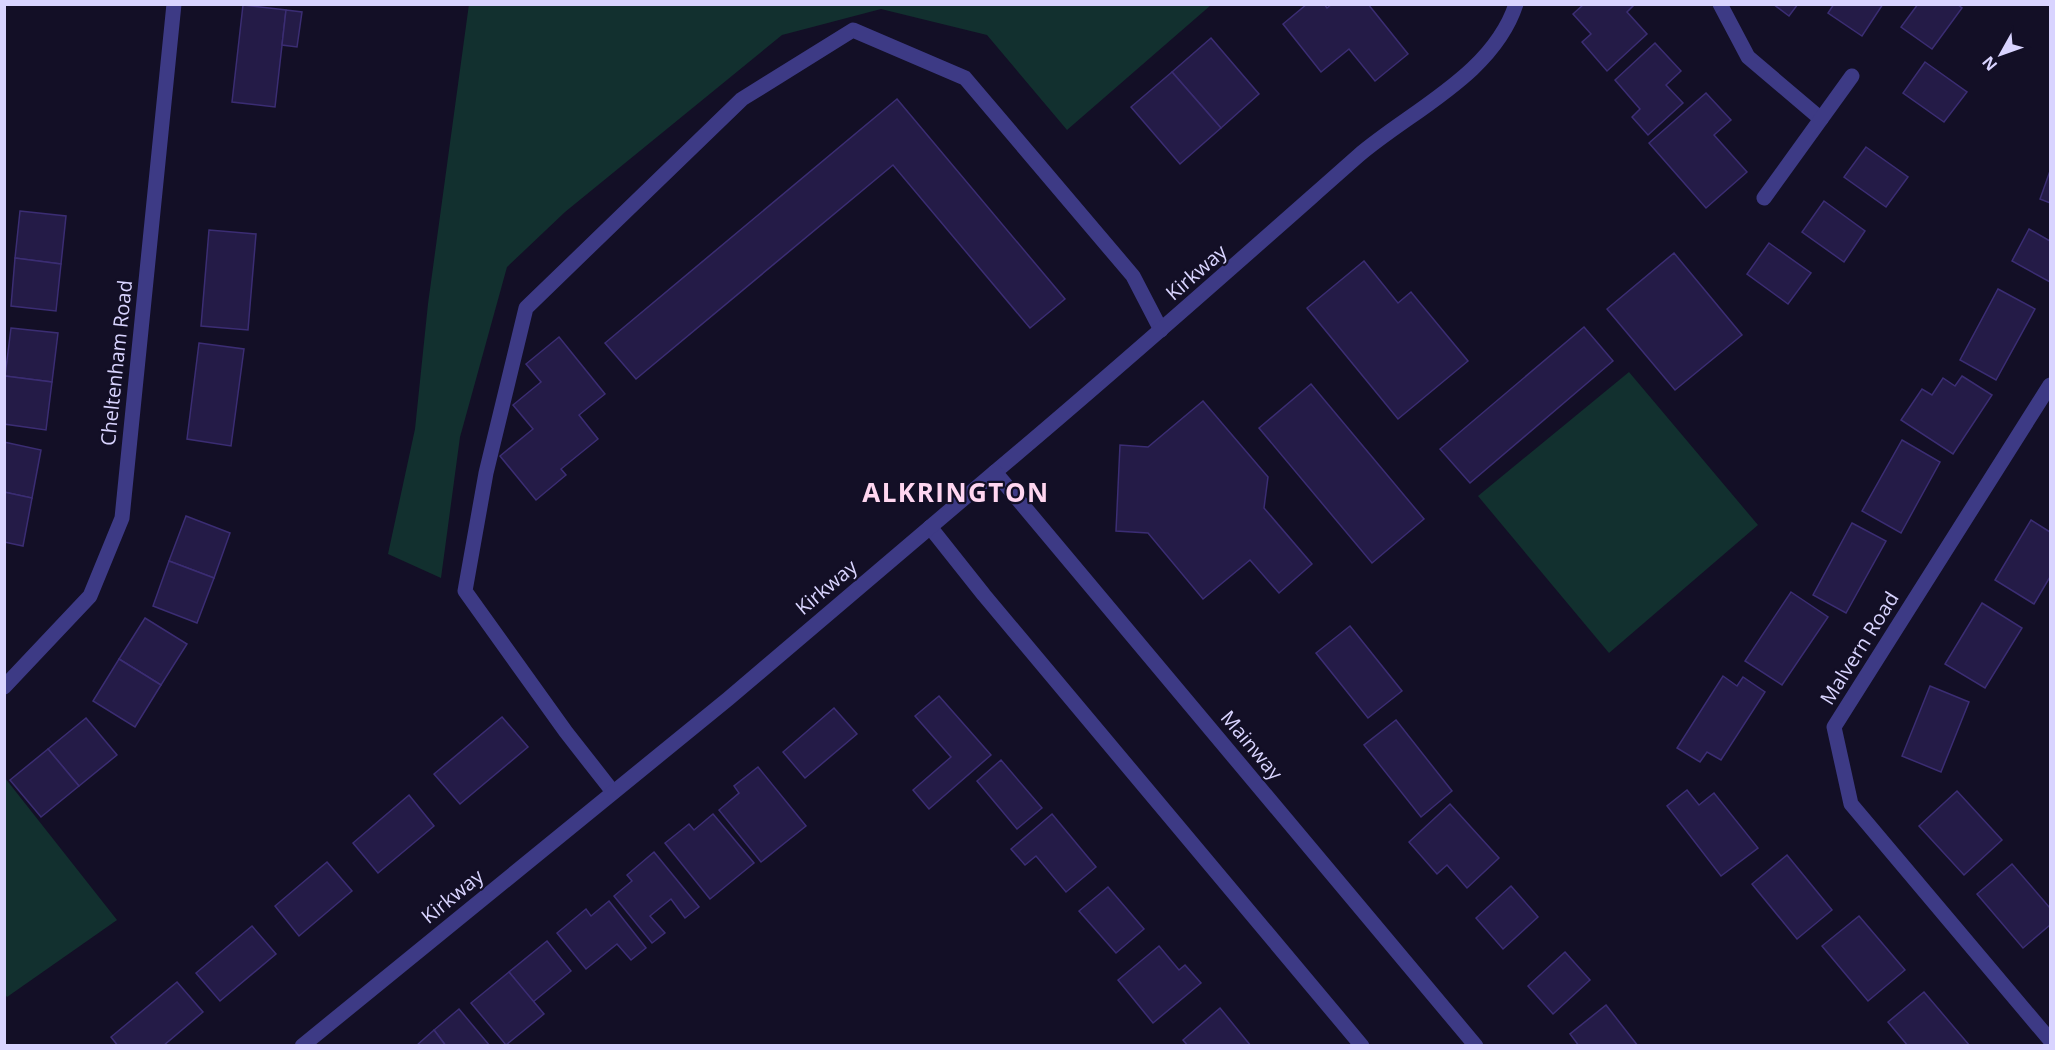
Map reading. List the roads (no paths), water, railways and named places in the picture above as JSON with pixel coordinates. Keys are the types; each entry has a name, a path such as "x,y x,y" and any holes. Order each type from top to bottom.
{"street":[{"name":"Cheltenham Road","path":"4,687 90,596 122,518 174,4"},
{"name":"Kirkway","path":"302,1046 728,699 1161,330 1367,149 1467,75 1491,49 1516,4"},
{"path":"1720,4 1748,57 1821,119"},
{"path":"614,792 552,713 465,591 486,473 526,308 742,99 853,30 964,78 1133,276 1161,330"},
{"path":"1764,198 1852,76"},
{"name":"Malvern Road","path":"2050,385 1833,727 1851,804 2050,1040"},
{"name":"Mainway","path":"995,472 1476,1046"},
{"path":"930,527 984,595 1362,1046"}],"district":[{"name":"ALKRINGTON","path":"956,492"}]}
